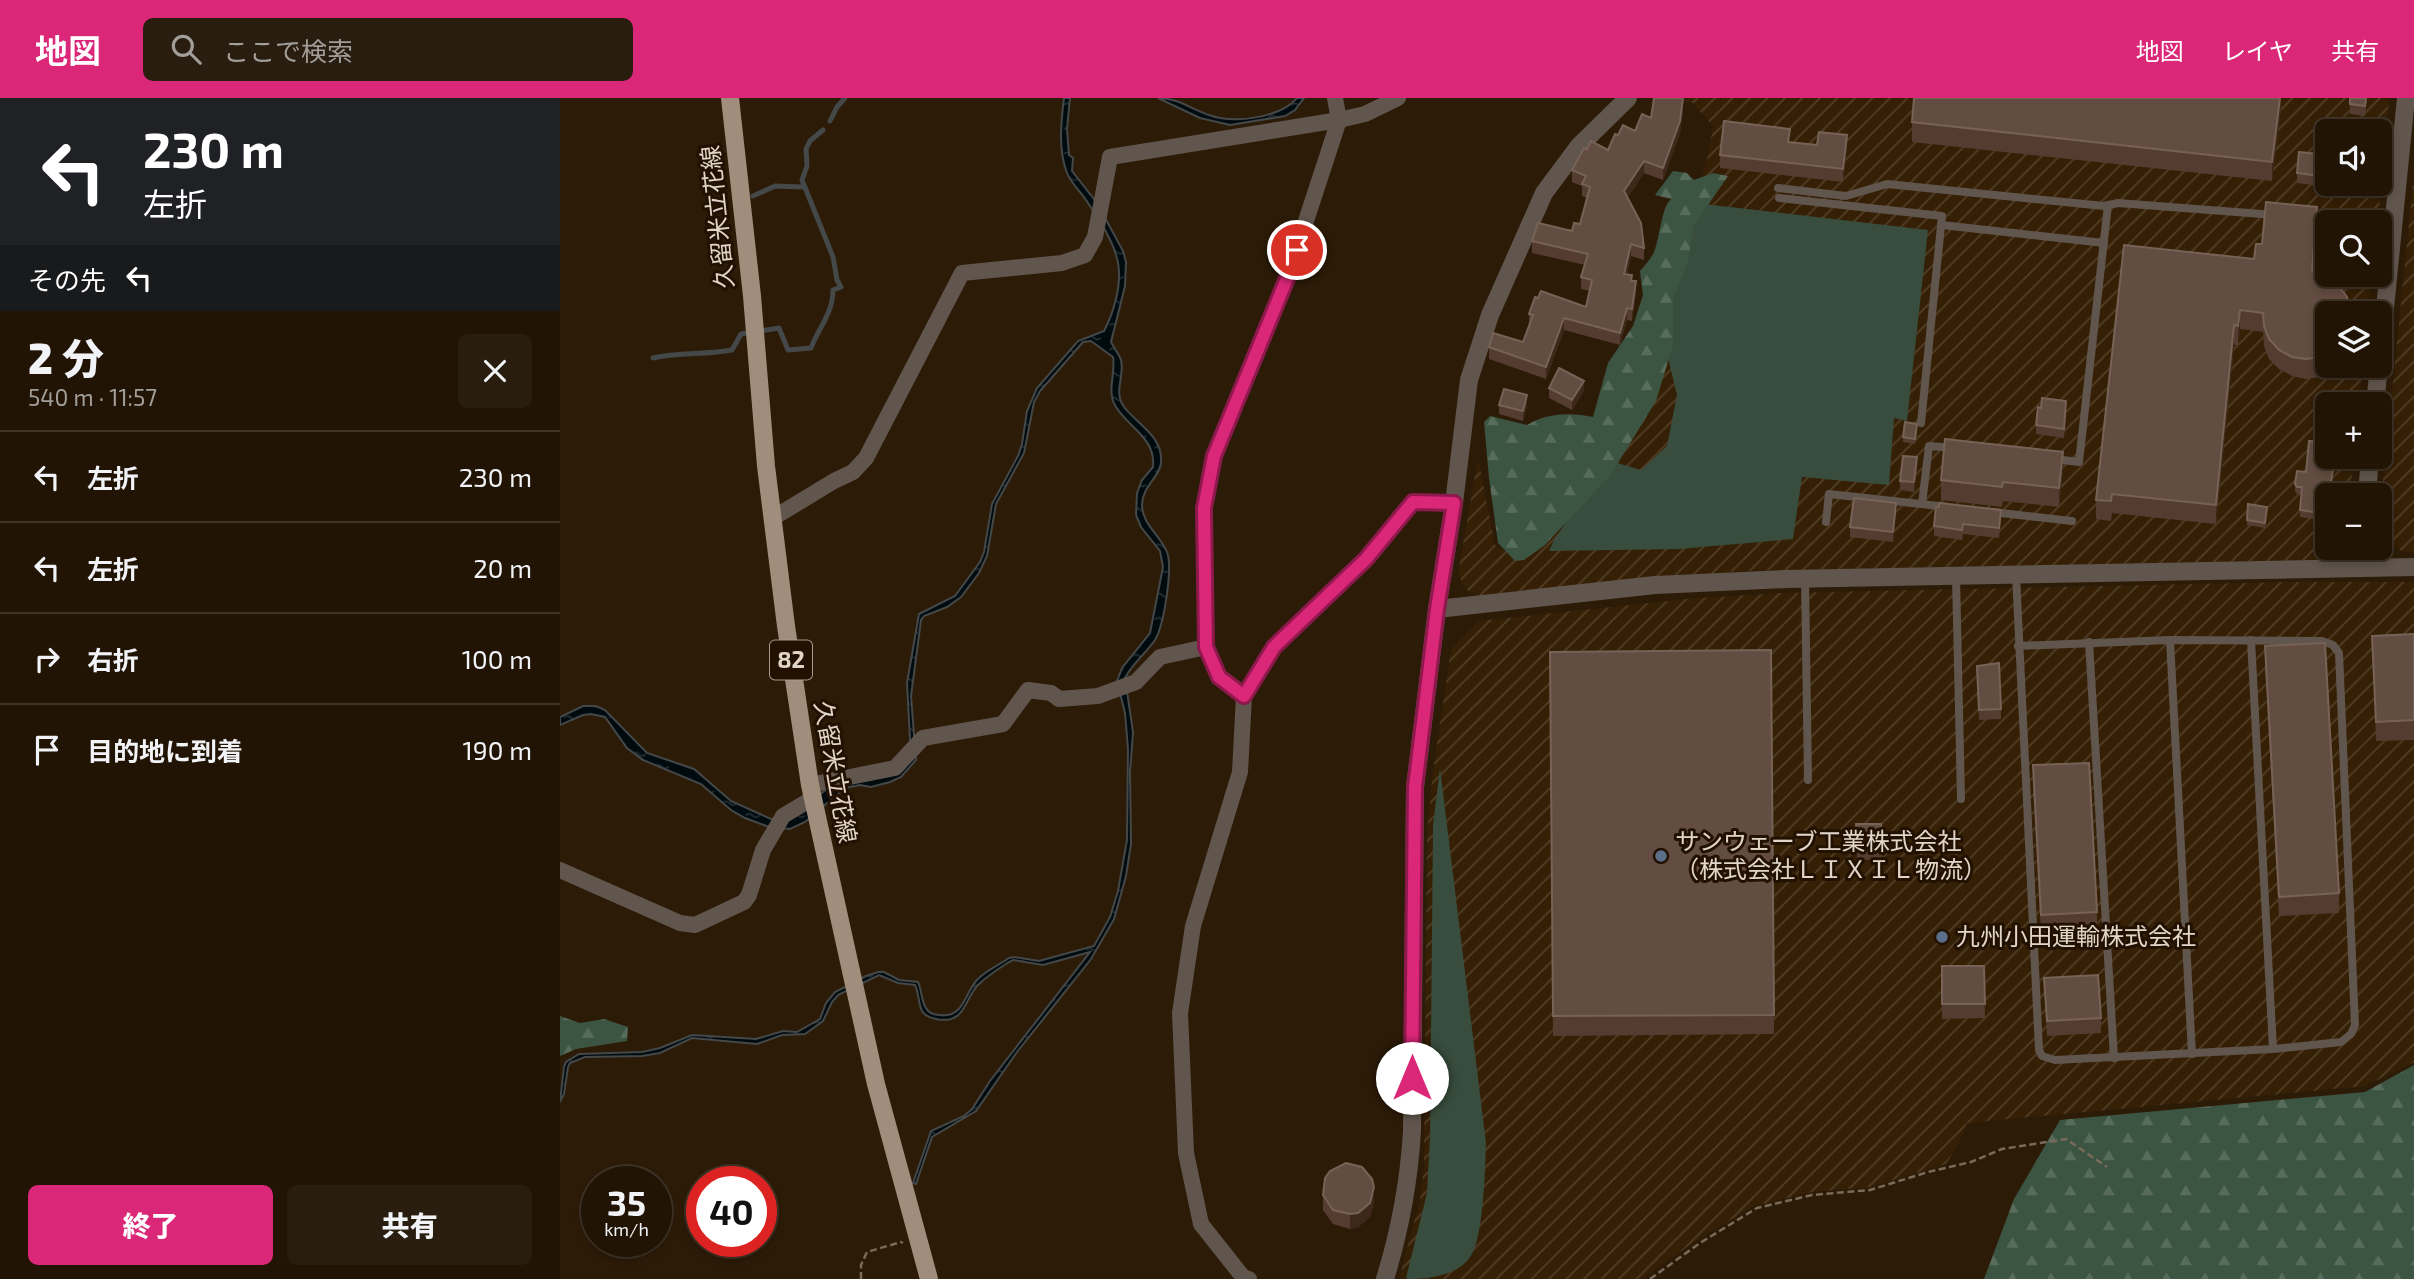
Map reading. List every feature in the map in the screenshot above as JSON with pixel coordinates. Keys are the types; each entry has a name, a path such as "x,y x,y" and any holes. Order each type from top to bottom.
{"main road":[{"name":"久留米立花線","path":"730,98 773,518 811,792 876,1084 929,1279"}],"street":[{"path":"1244,696 1219,677 1206,647 1204,508 1214,456 1288,276 1339,120 1335,98"},
{"path":"773,518 853,472 866,458 962,272 1062,264 1085,255 1095,237 1110,157 1339,120 1365,114 1398,98"},
{"path":"1385,1279 1400,1230 1409,1179 1412,1131 1415,787 1469,380 1490,316 1544,193 1578,146 1623,100"},
{"path":"2391,210 2408,102"},
{"path":"1249,1279 1244,1277 1201,1224 1185,1153 1180,1013 1193,926 1240,772 1244,696 1274,647 1366,559 1413,502 1454,503"},
{"path":"2359,568 2360,560"},
{"path":"1437,609 1655,585 1805,578 2414,567"},
{"path":"560,870 680,923 695,925 744,902 749,895 763,850 783,816 811,792 895,768 922,739 1003,724 1028,690 1051,693 1059,699 1098,696 1136,682 1160,657 1206,647"}],"lane":[{"path":"1921,423 1942,216 1778,193 1846,196 1887,184 2108,205 2118,203 2285,215"},
{"path":"2038,458 2079,462 2108,205"},
{"path":"2299,216 2315,218"},
{"path":"1942,225 2104,243"},
{"path":"1922,504 1929,446 1970,450"},
{"path":"1826,522 1829,494 1963,509"},
{"path":"1976,510 2072,521"},
{"path":"2016,575 2018,646 2039,1050 2042,1056 2055,1060 2273,1049 2341,1042 2351,1034 2355,1025 2339,653 2333,645 2322,641 2170,640 2018,646"},
{"path":"1956,576 1961,799"},
{"path":"1805,578 1808,780"},
{"path":"2170,640 2192,1054"},
{"path":"2251,640 2273,1049"},
{"path":"2089,642 2114,1058"}],"path":[{"path":"1650,1279 1700,1243 1757,1208 1801,1197 1870,1190 1970,1162 2003,1149 2066,1139 2107,1167"},
{"path":"861,1279 861,1265 867,1252 901,1241 904,1244"}],"shaded area":[{"path":"1645,98 2389,98 2387,119 2315,119 2315,196 2380,196 2379,210 2315,210 2315,287 2371,287 2369,301 2315,301 2315,378 2362,378 2360,392 2315,392 2315,469 2353,469 2351,483 2315,483 2315,560 2319,560 1739,571 1485,597 1468,591 1458,573 1478,458 1495,545 1511,554 1540,532 1697,193 1709,152 1713,126 1693,103"},
{"path":"2414,173 2414,553 2403,552 2392,546 2392,483 2383,483 2384,469 2392,469 2392,392"},
{"path":"2283,582 2414,582 2414,1062 2365,1086 1967,1123 1946,1164 1870,1187 1812,1192 1754,1206 1698,1239 1642,1279 1399,1279 1420,1200 1424,1168 1427,831 1433,772 1451,649 1479,621 1686,599 1781,593"}],"green space":[{"path":"1673,171 1687,173 1694,180 1713,173 1728,176 1693,227 1688,262 1673,298 1673,345 1656,401 1610,476 1545,545 1524,560 1515,561 1498,543 1484,422 1490,416 1527,425 1542,418 1559,415 1593,417 1608,363 1633,326 1643,295 1640,271 1654,252 1665,209 1671,199 1655,195"},
{"path":"1704,204 1928,230 1907,421 1894,418 1889,485 1802,477 1793,539 1679,549 1549,551 1573,512 1597,457 1641,470 1667,446 1677,395 1668,358 1663,285"},
{"path":"1440,768 1486,1143 1484,1187 1477,1238 1468,1260 1448,1273 1408,1279 1406,1278 1427,1193 1433,825"},
{"path":"560,1016 580,1023 604,1019 628,1027 627,1041 576,1049 560,1056"},
{"path":"2414,1065 2414,1279 1984,1279 2014,1199 2060,1120 2365,1092"}],"water":[{"path":"1064,98 1070,98 1067,129 1069,155 1073,158 1072,171 1097,203 1123,251 1126,262 1125,286 1111,342 1121,360 1121,401 1154,438 1161,453 1160,467 1145,492 1142,505 1145,518 1164,546 1169,560 1167,596 1158,633 1125,678 1133,732 1130,772 1131,844 1126,876 1114,919 1091,959 1017,1052 976,1111 932,1137 916,1184 913,1183 931,1131 964,1116 972,1109 990,1081 1090,952 1043,965 1013,960 981,982 959,1015 946,1020 932,1018 923,1013 915,985 898,983 879,975 838,995 823,1021 805,1034 782,1035 757,1044 692,1038 660,1053 585,1057 570,1063 560,1102 564,1067 566,1062 579,1054 642,1052 692,1035 756,1039 783,1031 797,1032 820,1019 826,1003 835,992 878,972 884,972 899,980 918,982 923,1002 932,1014 954,1013 980,977 1009,958 1039,961 1094,946 1110,917 1118,891 1127,840 1128,749 1125,713 1117,681 1122,668 1150,633 1163,567 1160,551 1141,527 1136,515 1137,493 1142,480 1153,467 1153,457 1146,441 1121,414 1113,401 1113,357 1091,341 1083,342 1040,391 1034,402 1024,453 996,504 987,556 979,573 961,597 921,620 911,696 916,760 901,777 871,787 860,785 845,788 805,822 790,829 769,827 731,810 701,784 643,760 627,748 605,717 583,715 560,725 560,717 583,706 596,706 605,710 647,753 694,769 731,801 773,820 802,811 824,791 839,782 911,758 907,683 919,614 955,596 980,562 992,504 1018,456 1027,411 1037,388 1078,341 1104,331 1116,298 1119,271 1113,246 1096,214 1069,177 1064,164 1061,136"},
{"path":"1158,98 1178,102 1219,118 1243,119 1268,115 1297,98 1304,98 1295,110 1285,116 1230,125 1200,118"}],"building":[{"path":"1654,98 1683,98 1680,121 1663,168 1644,161 1624,191 1641,223 1644,248 1631,244 1624,274 1632,275 1631,281 1636,281 1632,309 1627,308 1620,333 1564,318 1546,367 1489,347 1493,333 1523,342 1533,315 1529,314 1535,297 1538,298 1541,291 1586,307 1592,280 1581,277 1588,254 1532,241 1538,223 1572,231 1574,223 1580,224 1590,187 1582,184 1586,176 1572,170 1584,148 1587,149 1591,141 1608,150 1615,134 1618,135 1623,125 1635,131 1642,114 1651,118"},
{"path":"1914,98 2280,98 2272,162 1912,122"},
{"path":"2350,98 2366,98 2365,106 2350,104"},
{"path":"1724,121 1790,129 1788,142 1817,145 1819,132 1847,135 1843,169 1720,155"},
{"path":"2299,152 2315,154 2315,175 2297,173"},
{"path":"2266,202 2317,207 2312,271 2315,272 2315,287 2340,287 2348,301 2315,301 2315,358 2292,357 2279,350 2269,339 2263,313 2240,310 2238,326 2234,325 2216,505 2112,494 2111,501 2096,500 2124,245 2254,259 2256,244 2262,244"},
{"path":"1559,368 1584,381 1572,400 1549,388"},
{"path":"1504,389 1527,395 1523,411 1499,405"},
{"path":"2042,398 2066,401 2064,429 2036,425"},
{"path":"1905,422 1917,424 1915,439 1903,437"},
{"path":"1945,439 2063,452 2059,488 2003,482 2002,487 1941,480"},
{"path":"2309,441 2315,441 2315,469 2333,469 2331,483 2315,483 2315,512 2300,510 2302,487 2295,484 2297,471 2306,472"},
{"path":"1903,456 1917,457 1914,482 1900,481"},
{"path":"1854,498 1896,503 1893,532 1850,527"},
{"path":"1939,503 2001,510 1999,528 1963,524 1962,530 1934,526"},
{"path":"2248,504 2267,507 2265,523 2247,520"},
{"path":"2414,634 2414,720 2376,722 2372,636"},
{"path":"2325,643 2339,893 2279,897 2265,646"},
{"path":"1771,650 1774,1015 1553,1016 1550,652"},
{"path":"1999,663 2001,709 1979,710 1977,666"},
{"path":"2089,763 2097,912 2041,915 2033,765"},
{"path":"1856,824 1881,824 1882,850 1857,850"},
{"path":"1942,966 1984,966 1985,1004 1942,1004"},
{"path":"2098,975 2101,1018 2047,1021 2044,978"},
{"path":"1346,1163 1362,1167 1372,1179 1374,1187 1370,1203 1358,1213 1333,1210 1323,1195 1325,1178 1330,1171"}],"waterway":[{"path":"830,121 845,98"},
{"path":"653,358 732,350 741,334 779,328 788,350 811,348 828,313 833,290 841,287 833,257 802,180 807,166 806,149 810,141 823,130"},
{"path":"753,196 775,186 803,187"}],"place":[{"name":"サンウェーブ工業株式会社 （株式会社ＬＩＸＩＬ物流）","path":"1661,856"},
{"name":"九州小田運輸株式会社","path":"1942,937"}],"route":[{"path":"1297,250 1214,456 1204,508 1206,647 1219,677 1244,696 1274,647 1366,559 1413,502 1454,503 1437,609 1415,787 1412,1078"}]}
